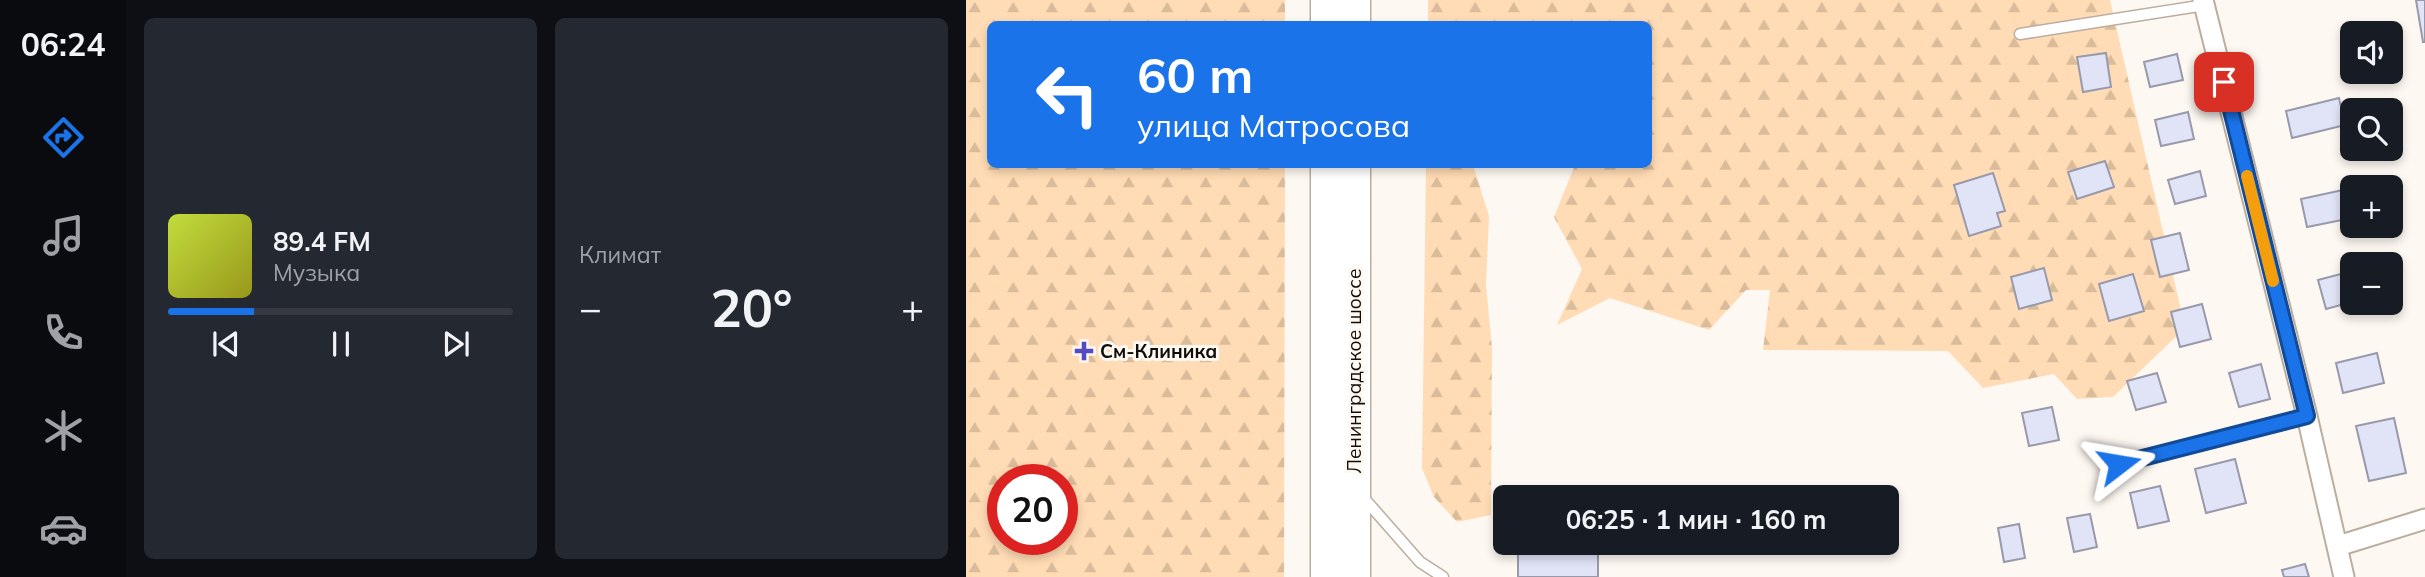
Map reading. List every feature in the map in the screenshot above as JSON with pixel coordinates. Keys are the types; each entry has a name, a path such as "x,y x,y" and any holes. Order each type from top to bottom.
{"highway":[{"path":"1327,0 1327,21"},
{"path":"1354,0 1354,21"},
{"name":"Ленинградское шоссе","path":"1327,168 1327,577"},
{"name":"Ленинградское шоссе","path":"1354,168 1354,577"}],"street":[{"path":"2204,2 2307,416 2344,577"},
{"path":"2337,546 2425,519"}],"lane":[{"path":"2020,34 2204,2"},
{"path":"2119,464 2307,416"},
{"path":"1354,486 1420,562 1443,577"}],"green space":[{"name":"См-Клиника","path":"966,0 1285,0 1285,21 987,21 987,168 1285,168 1284,577 966,577"},
{"path":"1428,0 2110,0 2185,328 2113,397 2077,399 2054,374 1983,388 1948,351 1763,350 1770,290 1746,290 1709,330 1610,298 1557,325 1582,269 1554,217 1574,168 1652,168 1652,21 1428,21"},
{"path":"1426,168 1474,168 1489,216 1486,285 1492,348 1491,515 1457,522 1434,497 1422,468"}],"building":[{"path":"2416,0 2425,0 2425,42 2423,42"},
{"path":"2106,53 2111,87 2083,92 2077,57"},
{"path":"2177,54 2183,80 2150,87 2144,62"},
{"path":"2339,98 2340,126 2292,138 2286,111"},
{"path":"2188,112 2194,139 2161,146 2155,120"},
{"path":"2105,161 2114,187 2077,199 2068,172"},
{"path":"2200,171 2206,196 2175,204 2168,180"},
{"path":"1993,173 2005,211 1997,213 2001,226 1969,236 1954,185"},
{"path":"2340,191 2340,220 2307,227 2301,199"},
{"path":"2180,233 2189,270 2160,277 2151,240"},
{"path":"2044,268 2052,300 2019,309 2011,277"},
{"path":"2133,274 2144,311 2109,321 2099,284"},
{"path":"2340,274 2340,305 2326,309 2318,280"},
{"path":"2202,304 2211,339 2180,347 2171,312"},
{"path":"2377,353 2384,383 2343,393 2336,363"},
{"path":"2261,364 2270,399 2239,407 2229,373"},
{"path":"2157,373 2166,402 2136,410 2127,381"},
{"path":"2052,407 2059,440 2029,446 2022,413"},
{"path":"2394,418 2406,473 2369,481 2356,426"},
{"path":"2235,459 2246,503 2206,513 2195,469"},
{"path":"2160,486 2169,521 2138,528 2130,493"},
{"path":"2090,514 2097,547 2074,552 2067,518"},
{"path":"2019,524 2025,558 2004,562 1998,528"},
{"path":"1518,555 1598,555 1598,577 1518,577"},
{"path":"2305,564 2309,577 2284,577 2282,570"}],"slow traffic":[{"path":"2247,176 2273,281"}],"place":[{"name":"См-Клиника","path":"1084,351"}],"route":[{"path":"2119,464 2307,416 2224,82"}]}
